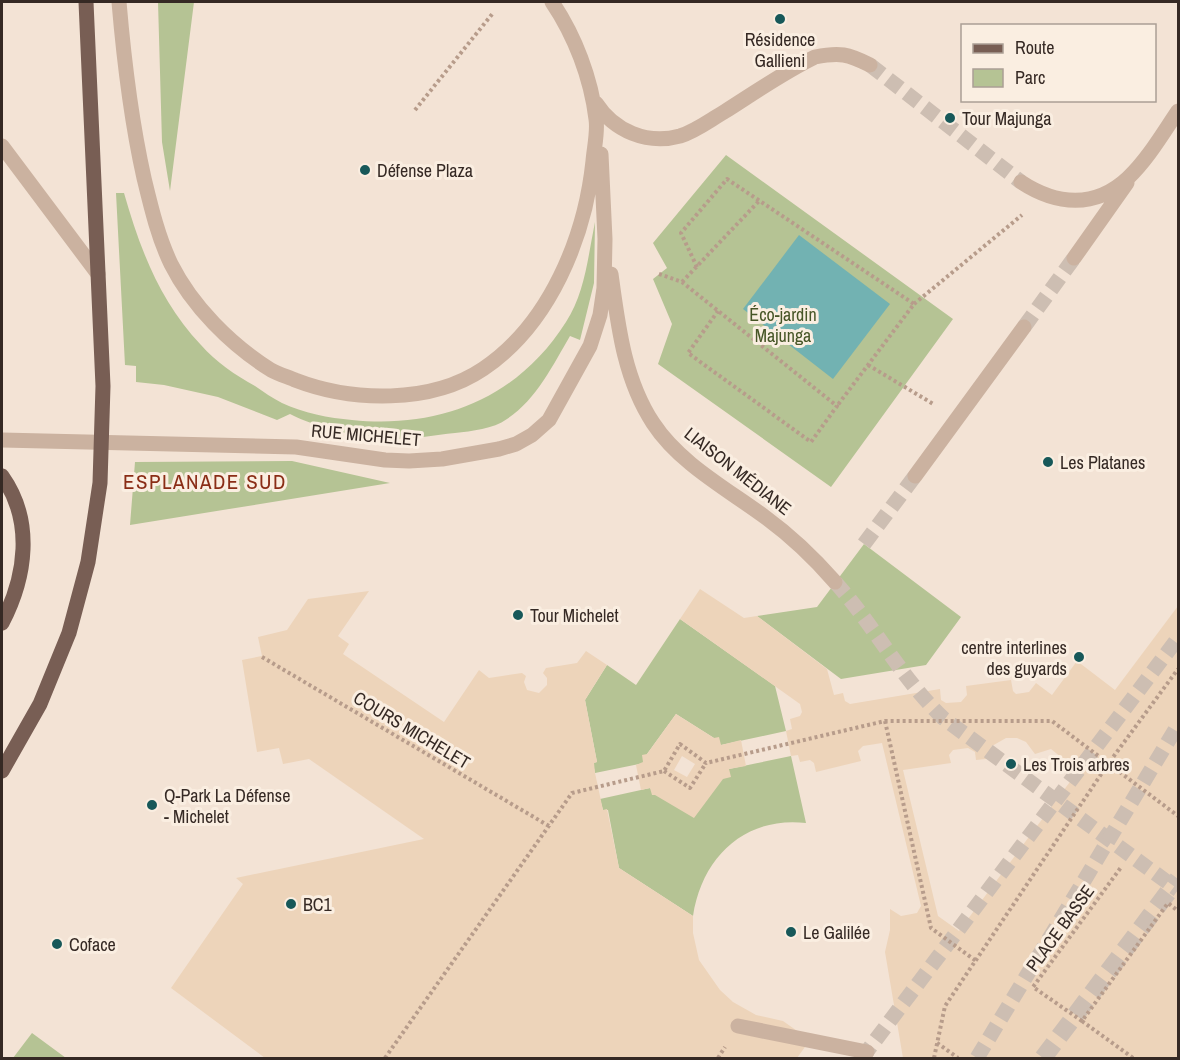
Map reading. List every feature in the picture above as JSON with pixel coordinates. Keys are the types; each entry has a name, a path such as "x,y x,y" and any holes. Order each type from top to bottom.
{"main road":[{"path":"2,771 40,704 69,633 88,562 100,483 103,386 86,2"},
{"path":"2,476 15,500 24,542 18,584 2,623"}],"street":[{"path":"119,2 136,142 152,211 171,264 212,321 236,344 273,371 308,384 344,393 386,395 421,393 458,383 483,369 511,347 553,290 574,247 588,198 597,121 590,89 576,46 552,2"},
{"path":"590,89 605,116 616,126 646,137 669,138 695,130 815,57 829,54 850,55 870,66"},
{"path":"1074,258 1179,111"},
{"name":"RUE MICHELET","path":"2,440 296,447 385,460 410,461 466,456 516,444 540,429 549,420 590,346 600,315 604,288 605,239 597,121"},
{"path":"2,146 98,274"},
{"path":"1022,182 1050,198 1080,201 1112,190 1137,169"},
{"name":"LIAISON MÉDIANE","path":"605,239 619,332 638,395 653,424 694,466 790,536 835,582"},
{"path":"915,476 1024,327"},
{"path":"738,1026 867,1052"}],"path":[{"path":"416,110 493,13"},
{"path":"697,267 681,233 727,179 914,304"},
{"path":"682,282 759,201"},
{"path":"718,311 688,353 811,442 914,304 1027,211"},
{"path":"660,274 682,282 837,406"},
{"path":"868,365 957,418"},
{"name":"COURS MICHELET","path":"262,657 549,826"},
{"path":"934,1059 945,1006 1108,764 1179,669"},
{"path":"385,1059 572,793 664,771 690,788 706,763 885,721 1052,721 1179,816"},
{"path":"885,721 931,928 976,961"},
{"path":"664,771 680,744 706,763"},
{"name":"PLACE BASSE","path":"1122,866 1033,987 1133,1059"},
{"path":"1082,1021 1168,903 1179,911"},
{"path":"937,1043 958,1059"}],"green space":[{"path":"158,2 194,2 170,191 162,142"},
{"name":"Éco-jardin Majunga","path":"726,155 953,319 831,487 658,364 672,324 653,279 667,268 653,243"},
{"path":"116,193 124,193 153,274 174,311 187,328 226,368 275,399 299,410 352,420 416,419 446,413 474,403 500,389 525,371 547,348 566,322 578,299 595,222 594,283 580,340 570,336 550,370 527,402 501,422 475,430 410,438 384,439 356,435 314,424 290,414 277,420 218,397 164,385 136,382 136,366 125,365"},
{"path":"292,461 390,483 130,525 135,462"},
{"path":"864,544 961,617 926,665 841,679 757,616 817,607"},
{"path":"680,619 775,686 786,731 721,745 676,714 647,754 644,763 595,773 593,763 597,762 585,700 607,665 636,685"},
{"path":"791,756 806,823 764,826 730,845 706,876 693,916 619,868 608,810 603,810 600,799 650,788 655,794 694,817 729,769"},
{"path":"32,1033 66,1058 13,1058"}],"shaded area":[{"path":"700,589 744,618 757,616 827,669 834,695 843,693 845,701 850,704 940,689 941,700 946,703 961,702 967,695 966,686 1011,680 1013,691 1016,694 1029,692 1036,683 1052,695 1077,661 1115,690 1178,606 1178,1058 903,1058 885,952 890,930 890,909 901,916 917,913 921,906 882,743 863,746 858,751 861,761 816,772 814,763 810,760 800,762 798,755 791,756 786,731 792,729 790,719 800,716 802,712 800,704 680,619","holes":["1006,738 1017,738 1026,742 1035,754 1051,749 1078,771 959,931 938,916 903,770 951,763 949,755 953,750 968,748 975,752 976,760 986,759 992,746"]},
{"path":"369,591 338,636 349,644 343,654 444,722 479,670 489,678 522,673 526,676 524,682 527,690 539,693 547,685 547,678 543,673 546,668 577,663 586,651 607,665 585,700 597,762 594,763 595,773 603,810 607,809 619,868 693,916 693,933 699,960 720,990 733,1002 756,1015 783,1021 810,1040 797,1058 265,1058 171,988 243,884 236,878 424,839 309,759 283,764 279,748 257,752 242,660 262,656 258,637 287,630 308,599"},
{"path":"676,714 714,738 719,737 721,745 741,740 746,766 729,769 731,777 723,779 694,818 652,795 650,788 641,790 636,765 643,762 642,755 647,754","holes":["682,756 695,764 687,777 674,770"]}],"water":[{"path":"799,235 890,304 833,379 743,309"}],"tunnel":[{"path":"870,65 1021,182"},
{"path":"1024,327 1074,258"},
{"path":"864,544 915,476"},
{"path":"835,582 914,686 943,718 1178,890"},
{"path":"862,1058 1178,638"},
{"path":"977,1058 1178,725"},
{"path":"1043,1058 1178,879"}],"place":[{"name":"Résidence Gallieni","path":"780,19"},
{"name":"Tour Majunga","path":"950,118"},
{"name":"Défense Plaza","path":"365,170"},
{"name":"Les Platanes","path":"1048,462"},
{"name":"Tour Michelet","path":"518,615"},
{"name":"centre interlines des guyards","path":"1079,657"},
{"name":"Les Trois arbres","path":"1011,764"},
{"name":"Q-Park La Défense - Michelet","path":"152,805"},
{"name":"BC1","path":"291,904"},
{"name":"Le Galilée","path":"791,932"},
{"name":"Coface","path":"57,944"}],"district":[{"name":"ESPLANADE SUD","path":"205,481"}]}
